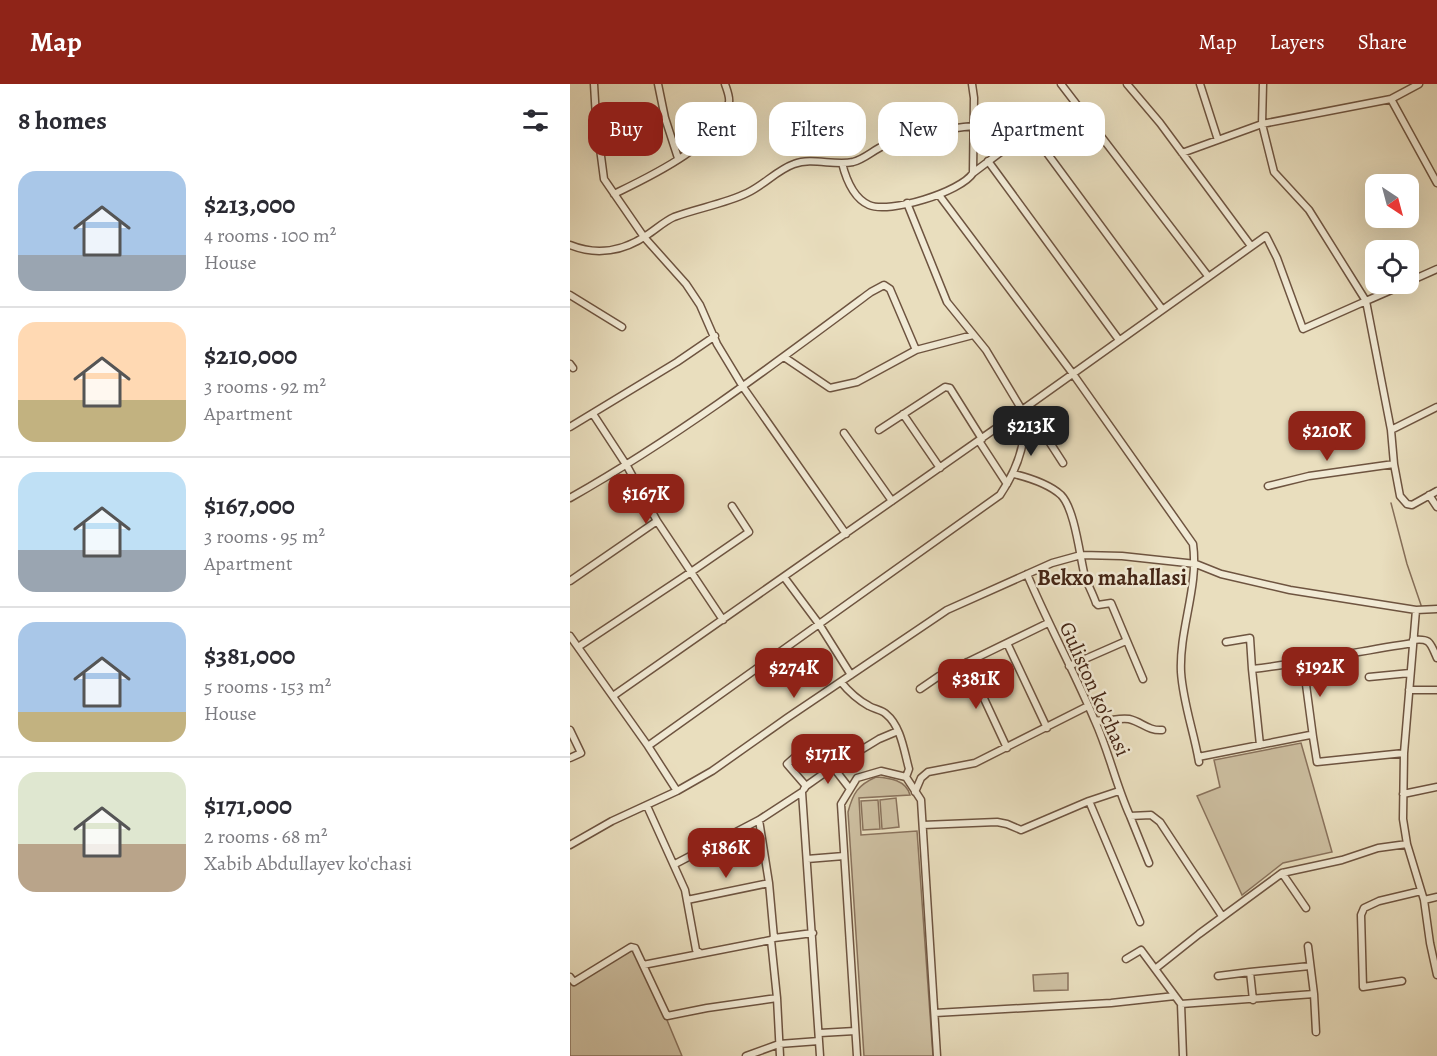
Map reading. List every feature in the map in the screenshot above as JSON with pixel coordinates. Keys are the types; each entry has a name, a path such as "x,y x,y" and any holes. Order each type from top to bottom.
{"street":[{"path":"594,84 604,179 644,237 686,284 700,305 717,344 743,387 846,534"},
{"path":"658,84 665,118 678,158"},
{"path":"614,194 655,174 704,143 723,118 729,100 725,84"},
{"path":"973,102 972,85 980,84"},
{"path":"1061,84 1208,276"},
{"path":"1128,84 1161,123 1251,246"},
{"path":"1200,84 1218,140"},
{"path":"1263,84 1262,124 1274,172 1310,210 1366,301 1391,430 1394,464 1403,501 1412,505 1437,491"},
{"path":"1182,153 1262,124 1391,99 1419,84"},
{"path":"1391,99 1437,183"},
{"path":"570,245 593,251 628,247 672,217 716,205 748,192 791,165 803,162 855,161 872,154 883,146 912,137 970,127"},
{"path":"842,163 855,194 868,205 877,207 907,203 951,190 1030,130 1162,309"},
{"path":"973,156 973,173"},
{"path":"988,161 1119,340"},
{"path":"939,195 1073,374 1193,544 1196,564 1186,620 1181,672 1189,720 1199,759 1260,744 1310,735 1313,737"},
{"path":"648,746 1000,495 1014,474 1024,431 1025,422 1022,411 986,350 947,302 907,203"},
{"path":"613,696 1022,411 1266,236 1277,258 1303,329 1382,294"},
{"path":"1419,277 1437,269"},
{"path":"570,498 627,466 743,387 871,292 886,285 890,289 916,350"},
{"path":"570,295 622,327"},
{"path":"783,357 830,388 857,381 916,350 973,335"},
{"path":"570,427 677,362 715,336"},
{"path":"879,430 945,387 950,388 1007,484"},
{"path":"1391,430 1437,407"},
{"path":"593,414 627,466 657,521 723,620"},
{"path":"903,414 940,468"},
{"path":"1024,431 1043,432 1063,464"},
{"path":"844,433 892,501"},
{"path":"1268,486 1310,476 1394,464"},
{"path":"1014,474 1035,479 1061,495 1069,512 1086,578 1096,603 1098,605 1111,603 1143,679"},
{"path":"1429,495 1437,507"},
{"path":"578,646 748,532 732,506"},
{"path":"570,581 657,521"},
{"path":"570,844 712,771 947,610 1052,563 1081,555 1122,556 1196,564 1221,574 1272,587 1416,610 1437,609"},
{"name":"Guliston ko'chasi","path":"1027,574 1095,720 1119,791 1149,863"},
{"path":"784,577 819,624 851,675"},
{"path":"1416,610 1404,753 1403,819 1407,844 1424,900 1437,975"},
{"path":"920,689 939,676 1048,623"},
{"path":"570,636 677,791"},
{"path":"1227,642 1250,638 1260,744"},
{"path":"1252,669 1303,663 1425,639 1437,658"},
{"path":"1069,666 1126,641"},
{"path":"1006,643 1047,728"},
{"path":"967,662 1007,748"},
{"path":"1303,663 1317,762 1404,753"},
{"path":"1369,677 1410,674"},
{"path":"841,682 852,695 886,713 898,730 909,769 906,777"},
{"path":"1409,690 1437,690"},
{"path":"915,792 921,778 928,772 975,763 1088,706"},
{"path":"1095,720 1102,722 1128,719 1152,730 1162,730"},
{"path":"570,730 582,753 570,758"},
{"path":"675,864 759,820 802,792 806,786 833,766 898,730"},
{"path":"796,756 787,764 806,786"},
{"path":"833,766 850,789"},
{"path":"857,1056 841,804 856,778 881,771 906,777 921,800 938,1056"},
{"path":"1403,794 1437,788"},
{"path":"922,825 997,822 1022,830 1089,801 1119,791"},
{"path":"802,792 820,1056"},
{"path":"1089,801 1140,922"},
{"path":"647,806 675,864 687,900 696,950 700,953"},
{"path":"1130,816 1151,815 1160,822 1222,916"},
{"path":"759,820 769,883 780,1056"},
{"path":"1155,969 1222,916 1282,873 1342,860 1378,848 1407,844"},
{"path":"807,859 844,856"},
{"path":"1282,873 1306,908"},
{"path":"687,900 769,883"},
{"path":"1402,981 1364,987 1361,915 1364,908 1380,901 1421,891"},
{"path":"1424,900 1437,897"},
{"path":"643,965 813,933"},
{"path":"1308,946 1316,1032"},
{"path":"570,977 574,982 631,947 635,948 667,1016 777,998"},
{"path":"1126,959 1141,950 1180,1004 1183,1056"},
{"path":"1218,976 1310,966"},
{"path":"1250,972 1253,1000"},
{"path":"1180,1004 1314,994"},
{"path":"935,1013 1111,1003 1175,996"},
{"path":"746,1056 779,1044 855,1031"}],"shaded area":[{"path":"1301,743 1332,852 1283,863 1242,895 1197,796 1220,787 1214,760"},
{"path":"876,777 901,783 910,795 859,798 861,835 917,831 933,1056 864,1056 848,812 857,790"},
{"path":"896,798 899,827 882,829 880,800"},
{"path":"878,800 880,829 863,830 861,801"},
{"path":"631,951 635,952 654,989 682,1056 570,1056 570,977 574,982"},
{"path":"1068,973 1068,990 1034,991 1033,975"}],"waterway":[{"path":"1391,503 1407,564 1422,608"}],"district":[{"name":"Bekxo mahallasi","path":"1112,577"}]}
